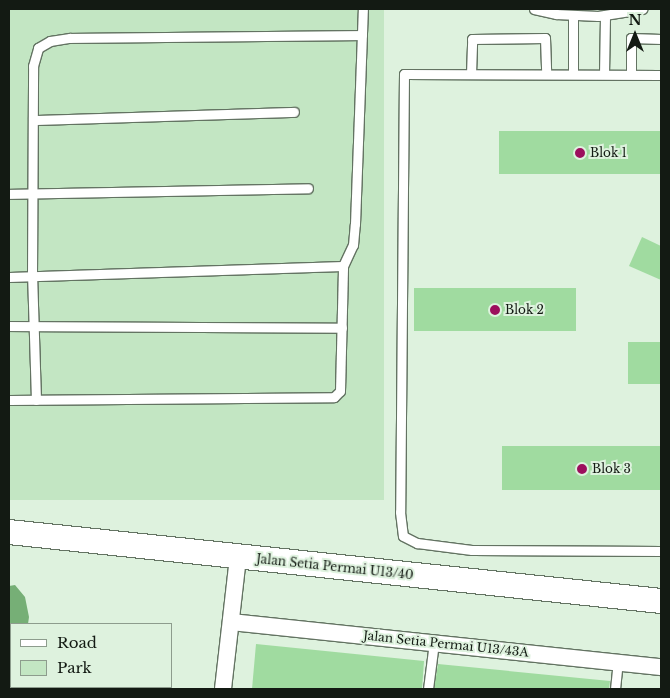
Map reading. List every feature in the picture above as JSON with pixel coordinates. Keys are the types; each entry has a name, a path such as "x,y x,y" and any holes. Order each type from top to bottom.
{"street":[{"name":"Jalan Setia Permai U13/40","path":"9,532 661,600"},
{"path":"223,689 238,557"},
{"name":"Jalan Setia Permai U13/43A","path":"231,622 661,667"}],"lane":[{"path":"9,400 334,398 340,391 343,266 352,245 355,224 363,9"},
{"path":"534,9 573,15 605,15 642,9"},
{"path":"573,15 573,74"},
{"path":"604,74 605,15"},
{"path":"36,400 32,276 33,66 38,48 50,41 70,38 362,35"},
{"path":"471,74 472,39 545,38 546,74"},
{"path":"631,74 631,38 661,39"},
{"path":"661,75 404,74 400,512 403,536 417,543 472,550 661,552"},
{"path":"33,120 294,112"},
{"path":"9,194 308,188"},
{"path":"9,277 343,266"},
{"path":"9,326 342,328"},
{"path":"428,689 434,642"},
{"path":"615,689 618,662"}],"green space":[{"path":"9,9 384,9 384,500 9,500"}],"shaded area":[{"path":"15,585 25,597 29,617 28,623 10,623 9,646 9,586"}],"building":[{"name":"Blok 1","path":"499,131 661,131 661,174 499,174"},
{"path":"642,237 661,246 661,280 629,266"},
{"name":"Blok 2","path":"414,288 576,288 576,331 414,331"},
{"path":"628,342 661,342 661,384 628,384"},
{"name":"Blok 3","path":"502,446 661,446 661,490 502,490"},
{"path":"256,644 424,661 422,689 252,689"},
{"path":"438,664 610,681 609,689 434,689"}],"place":[{"name":"Blok 1","path":"580,153"},
{"name":"Blok 2","path":"495,310"},
{"name":"Blok 3","path":"582,469"}]}
